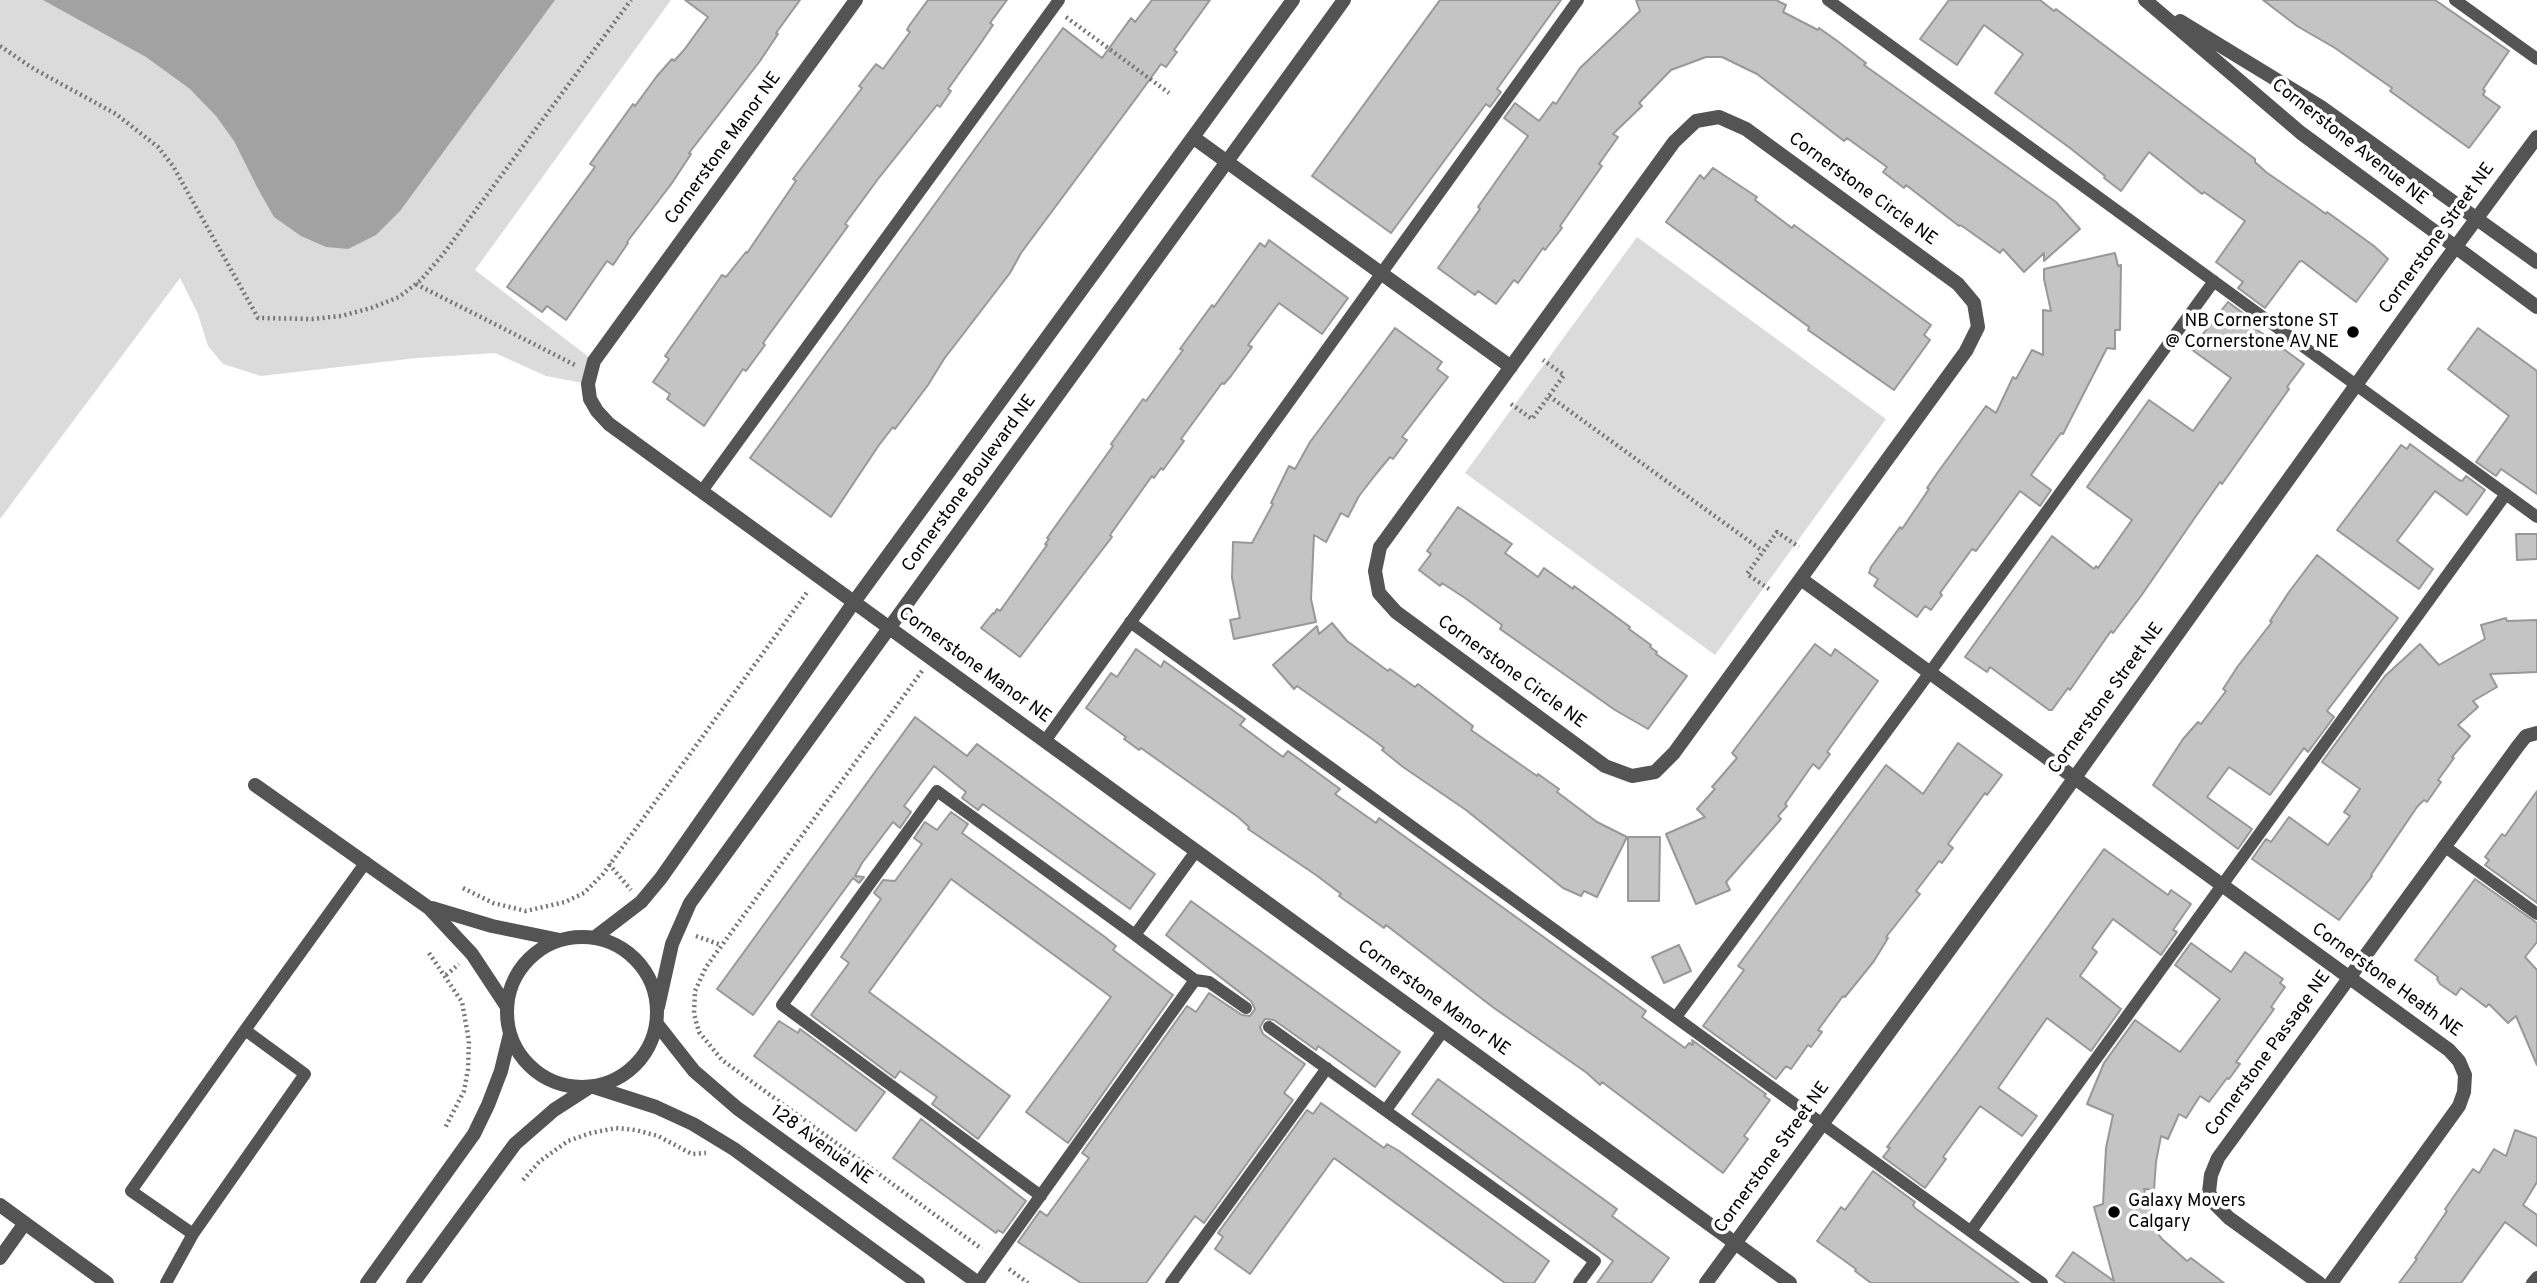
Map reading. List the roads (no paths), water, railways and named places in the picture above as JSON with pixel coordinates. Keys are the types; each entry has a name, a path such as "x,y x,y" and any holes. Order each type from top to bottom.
{"street":[{"name":"Cornerstone Manor NE","path":"856,0 594,360 588,384 590,400 597,411 609,424 1735,1243"},
{"name":"Cornerstone Boulevard NE","path":"594,938 641,902 661,878 855,602 1293,0"},
{"name":"Cornerstone Boulevard NE","path":"658,1007 672,944 690,903 1345,0"},
{"name":"Cornerstone Avenue NE","path":"2146,0 2321,107 2537,262"},
{"name":"Cornerstone Avenue NE","path":"2146,0 2301,133 2537,307"},
{"name":"Cornerstone Circle NE","path":"1719,117 1746,129 1958,284 1974,303 1978,327 1966,351 1801,579 1674,753 1655,772 1632,776 1605,766 1396,612 1378,593 1375,570 1380,547 1674,142 1696,121 1719,117"},
{"name":"Cornerstone Street NE","path":"1706,1283 2537,136"},
{"path":"1194,138 1511,367"},
{"path":"1801,579 2074,777"},
{"name":"Cornerstone Passage NE","path":"2319,1283 2221,1211 2209,1192 2210,1175 2218,1158 2444,846 2526,736 2537,733"},
{"name":"Cornerstone Heath NE","path":"2074,777 2449,1050 2459,1061 2465,1076 2465,1092 2459,1106 2331,1283"},
{"path":"255,785 429,908 472,954 508,1007"},
{"path":"413,1283 499,1165 527,1132 554,1110 590,1087 620,1078 634,1068 645,1055 657,1024 658,1007 651,982 638,961 610,942 594,938 560,940 492,926 429,908"},
{"path":"560,940 539,951 520,970 512,985 508,1007 510,1034 527,1063 540,1074 571,1087 590,1087 656,1107 704,1130 918,1283"},
{"name":"128 Avenue NE","path":"657,1024 694,1072 722,1096 978,1283"},
{"path":"367,1283 474,1134 488,1105 510,1034"},
{"path":"0,1205 107,1283"},
{"path":"0,1258 25,1223"},
{"path":"1735,1243 1790,1283"}],"lane":[{"path":"1045,741 1578,0"},
{"path":"1829,0 2537,517"},
{"path":"2455,0 2537,59"},
{"path":"702,491 1056,4"},
{"path":"1676,1017 2214,281"},
{"path":"1971,1231 2505,494"},
{"path":"1130,622 2042,1283"},
{"path":"1041,1196 782,1005 937,791 1195,980 1209,982 1246,1009"},
{"path":"2444,846 2537,914"},
{"path":"1135,935 1196,851"},
{"path":"193,1234 131,1191 366,862"},
{"path":"978,1283 1195,980"},
{"path":"1269,1027 1595,1261 1579,1283"},
{"path":"166,1283 193,1234 305,1074 245,1030"},
{"path":"1386,1110 1443,1031"},
{"path":"1171,1283 1327,1068"},
{"path":"2532,1283 2537,1277"}],"place":[{"name":"NB Cornerstone ST @ Cornerstone AV NE","path":"2353,332"},
{"name":"Galaxy Movers Calgary","path":"2114,1212"}]}
